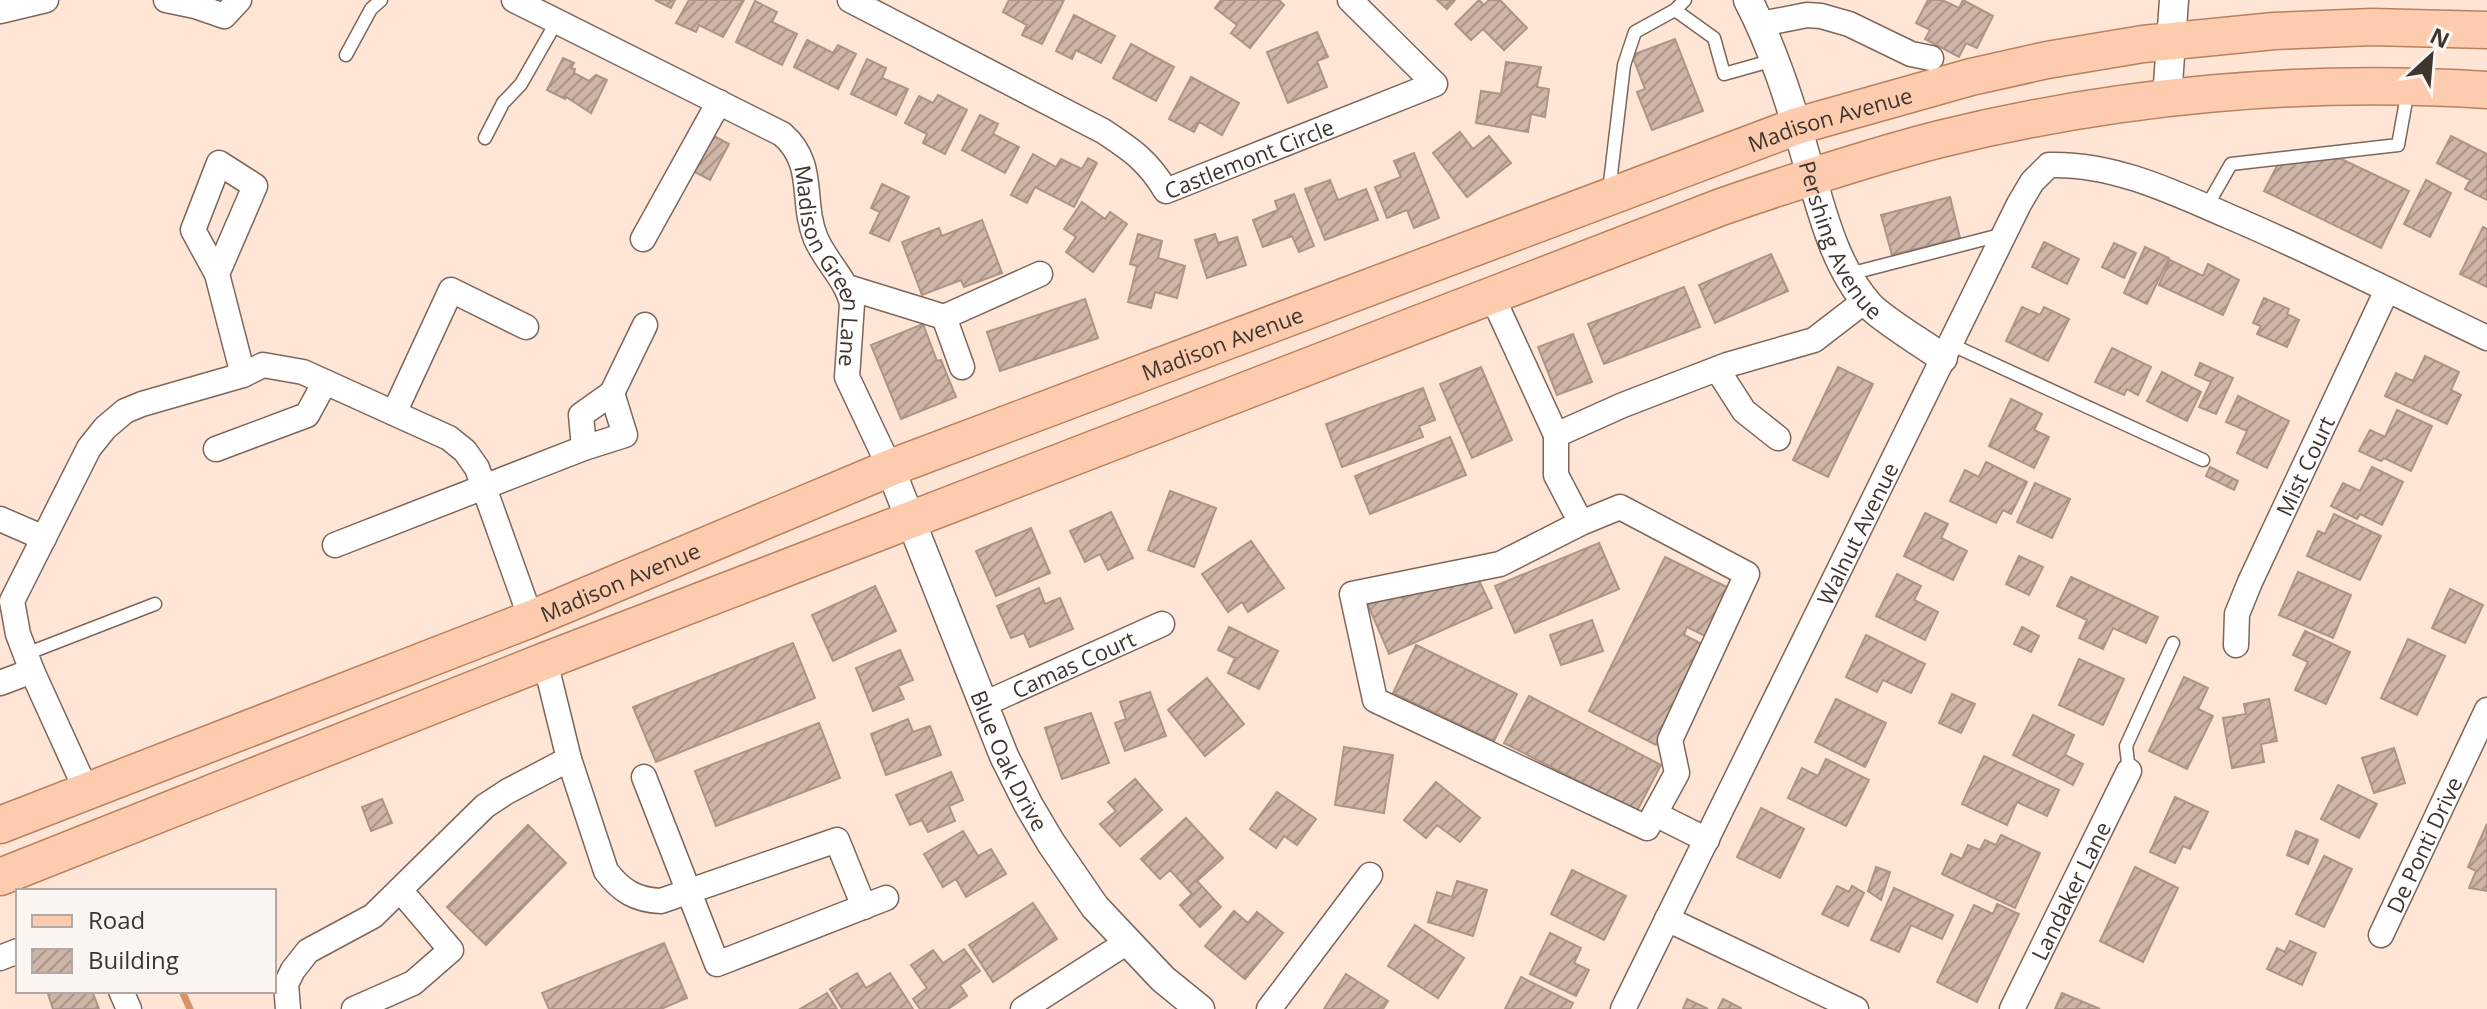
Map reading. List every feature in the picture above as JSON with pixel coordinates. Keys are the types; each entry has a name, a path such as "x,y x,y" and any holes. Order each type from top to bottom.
{"main road":[{"name":"Madison Avenue","path":"0,825 531,619 890,468 1797,126 1971,77 2143,44 2274,31 2372,27 2487,30"},
{"name":"Madison Avenue","path":"0,877 545,661 1721,207 1812,176 1942,139 2027,120 2167,98 2257,90 2408,87 2487,90"}],"street":[{"path":"0,11 46,0"},
{"path":"166,0 195,6 232,8"},
{"name":"Madison Green Lane","path":"514,0 782,134 794,144 806,173 814,235 824,256 847,287 852,304 847,377 890,468"},
{"name":"Castlemont Circle","path":"850,0 1103,131 1151,167 1166,191 1435,84 1350,0"},
{"path":"2167,98 2174,0"},
{"path":"1755,12 1821,16 1849,24 1911,54 1931,58"},
{"name":"Pershing Avenue","path":"1755,12 1797,126 1833,243 1849,274 1869,306 1947,351"},
{"path":"643,239 719,102"},
{"name":"Walnut Avenue","path":"1623,1009 2032,182 2049,165 2088,166 2160,186 2207,206"},
{"path":"2207,206 2487,338"},
{"path":"217,274 243,375"},
{"path":"847,287 944,317 1040,274"},
{"path":"394,413 451,290 526,327"},
{"name":"Mist Court","path":"2236,645 2237,614 2250,582 2387,290"},
{"path":"1492,296 1556,435 1556,475 1581,523"},
{"path":"1556,435 1717,369 1814,340 1866,300"},
{"path":"944,317 962,367"},
{"path":"584,448 581,415 612,393 645,325"},
{"path":"87,792 18,634 12,601 89,448 105,428 125,411 142,404 243,375 263,365 303,372 449,438 465,451 477,468 531,619"},
{"path":"1717,369 1744,411 1778,438"},
{"path":"216,449 307,415 325,382"},
{"path":"335,545 625,435 612,393"},
{"name":"Blue Oak Drive","path":"890,468 1004,756 1051,843 1095,907 1126,943 1200,1009"},
{"path":"1620,507 1747,574 1670,740 1677,773 1647,828 1375,700 1352,594 1500,564 1581,523 1620,507"},
{"path":"0,519 44,538"},
{"name":"Camas Court","path":"984,704 1162,624"},
{"path":"545,661 569,759 606,871 616,885 630,895 647,901 661,901 689,892 837,840 875,903 717,964 689,892 644,777"},
{"path":"0,683 29,662"},
{"name":"De Ponti Drive","path":"2381,935 2487,710"},
{"path":"288,1009 286,984 308,951 373,916 485,806 569,759"},
{"name":"Landaker Lane","path":"2012,1009 2129,771"},
{"path":"1655,814 1707,840"},
{"path":"1269,1009 1370,875"},
{"path":"354,1009 413,983 451,950 400,890"},
{"path":"1667,919 1856,1009"},
{"path":"1023,1009 1126,943"}],"lane":[{"path":"346,55 371,9 381,0"},
{"path":"1609,196 1624,65 1635,32 1675,10 1685,0"},
{"path":"1675,10 1714,38 1724,74 1774,60"},
{"path":"485,138 503,103 521,84 557,21"},
{"path":"2207,206 2231,164 2398,145 2408,87"},
{"path":"1849,274 2004,234"},
{"path":"1947,351 2203,460"},
{"path":"29,662 155,604"},
{"path":"2129,771 2126,746 2173,643"}],"building":[{"path":"655,0 675,0 671,8"},
{"path":"689,0 744,0 723,37 699,25 696,32 676,23"},
{"path":"1009,0 1064,0 1042,44 1022,35 1027,25 1003,12"},
{"path":"1221,0 1279,0 1284,5 1250,48 1231,33 1237,25 1215,8"},
{"path":"1437,0 1455,0 1447,9"},
{"path":"1479,0 1484,5 1489,0 1500,0 1527,28 1504,50 1483,29 1471,40 1455,24"},
{"path":"1928,0 1942,0 1959,8 1963,0 1993,16 1977,48 1966,43 1959,57 1925,39 1930,30 1916,23"},
{"path":"755,1 777,12 772,22 797,34 782,65 736,42"},
{"path":"1074,15 1115,36 1101,63 1076,50 1072,59 1056,51"},
{"path":"1317,32 1328,57 1317,61 1327,87 1288,103 1267,52"},
{"path":"1675,39 1703,111 1652,130 1637,92 1645,89 1632,55"},
{"path":"807,40 833,53 838,45 856,54 838,89 794,67"},
{"path":"1131,44 1174,67 1156,101 1113,78"},
{"path":"563,58 574,63 571,68 575,69 574,73 589,81 596,75 607,80 591,113 566,97 547,90"},
{"path":"867,59 886,68 882,78 908,89 896,115 851,94"},
{"path":"1506,62 1541,67 1537,87 1549,89 1545,117 1531,114 1528,132 1476,123 1481,91 1501,94"},
{"path":"1191,77 1239,103 1222,135 1199,122 1194,132 1169,119"},
{"path":"938,95 967,110 945,154 923,143 927,134 905,123 919,96 933,103"},
{"path":"980,115 998,124 993,134 1019,147 1005,173 962,150"},
{"path":"1460,132 1473,149 1489,136 1511,163 1467,197 1433,153"},
{"path":"710,134 729,144 710,180 691,170"},
{"path":"2451,136 2487,154 2487,200 2465,189 2470,180 2437,163"},
{"path":"1414,153 1439,218 1414,228 1407,210 1387,218 1375,187 1401,177 1394,161"},
{"path":"1033,154 1056,167 1061,159 1082,169 1088,158 1097,163 1074,207 1035,187 1027,203 1011,195"},
{"path":"2339,158 2409,191 2381,248 2264,191 2278,164"},
{"path":"1330,180 1338,200 1366,189 1378,220 1325,240 1305,189"},
{"path":"2426,180 2451,193 2430,237 2404,224"},
{"path":"882,184 909,197 889,241 870,233 880,212 871,208"},
{"path":"1294,194 1314,246 1299,252 1292,236 1263,247 1253,220 1278,210 1275,201"},
{"path":"1950,197 1960,238 1892,255 1881,215"},
{"path":"1082,202 1105,219 1110,212 1127,224 1093,272 1066,252 1076,237 1064,229"},
{"path":"982,220 1002,273 964,287 961,280 922,295 902,242 939,228 942,236"},
{"path":"2483,227 2487,229 2487,287 2460,274"},
{"path":"1138,234 1162,241 1158,258 1185,266 1177,298 1155,292 1151,308 1128,302 1137,266 1130,264"},
{"path":"1215,234 1218,243 1237,237 1246,265 1207,278 1195,240"},
{"path":"2044,242 2079,259 2067,284 2032,267"},
{"path":"2114,243 2136,253 2124,278 2102,267"},
{"path":"2145,247 2169,258 2147,304 2124,293"},
{"path":"1771,254 1788,291 1715,323 1699,285"},
{"path":"2170,260 2203,276 2208,264 2239,280 2223,315 2159,285"},
{"path":"1684,287 1700,327 1604,364 1588,324"},
{"path":"2264,298 2289,309 2287,314 2299,320 2287,347 2257,334 2261,326 2253,323"},
{"path":"1085,299 1098,338 1000,371 987,332"},
{"path":"2022,307 2040,315 2044,307 2069,319 2048,361 2006,341"},
{"path":"923,324 937,361 941,360 956,397 901,419 871,345"},
{"path":"1573,334 1592,382 1557,395 1538,347"},
{"path":"2112,348 2151,367 2138,395 2127,389 2124,395 2095,382"},
{"path":"2425,356 2459,372 2451,390 2461,395 2447,424 2385,396 2396,373 2413,381"},
{"path":"2200,363 2233,378 2216,414 2199,407 2211,382 2195,375"},
{"path":"1481,367 1512,440 1472,458 1440,384"},
{"path":"1838,367 1873,384 1828,477 1793,460"},
{"path":"2162,372 2201,392 2187,421 2147,401"},
{"path":"1423,388 1435,420 1419,426 1423,437 1342,467 1326,424"},
{"path":"2238,396 2289,421 2267,468 2237,453 2247,431 2226,422"},
{"path":"2011,399 2042,414 2034,430 2049,437 2034,468 1989,446"},
{"path":"2397,410 2432,426 2411,471 2384,458 2381,461 2359,451 2370,430 2385,437"},
{"path":"1450,437 1466,475 1370,514 1355,476"},
{"path":"1986,462 2027,482 2011,514 2003,510 1996,523 1950,501 1965,470 1979,477"},
{"path":"2210,467 2238,481 2234,490 2206,476"},
{"path":"2372,467 2403,482 2382,525 2360,514 2357,519 2331,506 2343,483 2360,491"},
{"path":"2035,483 2070,499 2052,538 2017,522"},
{"path":"1170,491 1216,508 1194,567 1148,550"},
{"path":"1111,512 1133,558 1108,570 1100,554 1085,562 1070,531"},
{"path":"1925,513 1948,524 1941,538 1967,551 1953,580 1904,556"},
{"path":"2334,514 2381,536 2360,580 2307,556 2318,531 2325,534"},
{"path":"1031,528 1050,573 996,596 976,551"},
{"path":"1251,541 1284,588 1248,612 1242,602 1228,612 1202,574"},
{"path":"1599,543 1619,589 1515,633 1495,586"},
{"path":"2019,556 2043,567 2029,595 2006,584"},
{"path":"1665,557 1731,589 1707,637 1687,627 1684,635 1704,645 1656,745 1589,711"},
{"path":"1474,570 1492,608 1389,654 1368,605 1399,591 1403,599"},
{"path":"2298,572 2351,595 2333,638 2279,615"},
{"path":"1897,574 1921,586 1914,600 1938,612 1925,640 1876,616"},
{"path":"2071,577 2158,617 2146,643 2113,628 2103,649 2079,638 2087,620 2057,606"},
{"path":"875,586 896,631 833,661 812,615"},
{"path":"1039,588 1045,604 1060,598 1073,629 1030,647 1024,633 1011,638 997,606"},
{"path":"2450,589 2483,605 2465,643 2432,628"},
{"path":"1592,620 1603,651 1561,665 1550,635"},
{"path":"1229,627 1278,651 1259,689 1228,673 1235,658 1218,650"},
{"path":"2022,627 2039,636 2031,652 2014,644"},
{"path":"2305,631 2350,652 2326,704 2295,690 2308,662 2293,655"},
{"path":"1866,635 1925,664 1911,693 1883,680 1877,692 1846,677"},
{"path":"2408,639 2445,656 2417,715 2381,698"},
{"path":"793,643 815,698 656,762 633,707"},
{"path":"1416,645 1517,694 1494,741 1393,693"},
{"path":"900,650 913,680 898,686 904,699 873,711 856,668"},
{"path":"2079,659 2124,679 2103,725 2059,705"},
{"path":"2184,677 2208,688 2198,709 2213,716 2187,769 2149,751"},
{"path":"1207,678 1244,724 1205,756 1168,710"},
{"path":"1150,692 1166,736 1125,751 1115,723 1126,719 1120,702"},
{"path":"1952,694 1975,704 1961,733 1939,723"},
{"path":"1529,696 1661,765 1637,811 1504,743"},
{"path":"1836,699 1886,723 1865,767 1815,742"},
{"path":"2269,699 2277,741 2261,744 2264,762 2232,768 2223,718 2246,714 2244,704"},
{"path":"1091,713 1109,763 1062,779 1045,728"},
{"path":"2033,715 2074,735 2065,755 2083,764 2073,785 2013,755"},
{"path":"908,719 913,732 930,726 941,755 886,775 871,734"},
{"path":"819,723 840,778 716,826 695,771"},
{"path":"1344,747 1393,755 1384,813 1335,805"},
{"path":"2394,748 2405,783 2374,793 2362,758"},
{"path":"1984,756 2059,790 2047,816 2017,802 2007,825 1962,804"},
{"path":"1826,759 1869,780 1846,826 1788,798 1802,768 1818,776"},
{"path":"951,772 963,800 949,806 955,821 928,832 922,820 910,825 896,795"},
{"path":"1135,779 1162,810 1120,846 1100,824 1116,811 1108,802"},
{"path":"1436,782 1480,818 1460,842 1437,825 1426,838 1404,820"},
{"path":"2338,785 2377,804 2359,838 2321,819"},
{"path":"1277,792 1316,819 1297,845 1284,836 1276,848 1250,829"},
{"path":"2175,797 2208,812 2190,849 2183,846 2175,863 2150,852"},
{"path":"382,799 392,823 371,831 362,807"},
{"path":"1761,808 1804,829 1780,878 1737,857"},
{"path":"1186,818 1223,858 1197,881 1221,907 1200,927 1180,905 1192,894 1170,870 1160,879 1141,859"},
{"path":"2487,824 2487,891 2469,888 2476,871 2468,867"},
{"path":"528,825 566,863 486,945 447,907"},
{"path":"963,831 978,856 991,849 1006,874 966,897 956,879 943,887 924,854"},
{"path":"2296,831 2318,840 2308,864 2287,855"},
{"path":"2001,835 2040,853 2015,908 1942,874 1951,854 1962,859 1968,845 1980,850 1985,840 1996,845"},
{"path":"2324,856 2352,869 2324,927 2296,914"},
{"path":"1876,867 1890,872 1881,900 1868,891"},
{"path":"2135,867 2178,888 2143,962 2100,941"},
{"path":"1572,870 1626,896 1604,940 1551,914"},
{"path":"1457,881 1487,890 1473,936 1428,922 1437,892 1452,897"},
{"path":"1837,886 1849,892 1852,886 1864,893 1848,926 1822,914"},
{"path":"1894,888 1953,915 1942,939 1911,925 1899,952 1871,940"},
{"path":"1033,903 1057,939 993,982 969,945"},
{"path":"1997,904 2019,914 1977,1002 1937,982 1974,905 1993,914"},
{"path":"1234,911 1248,923 1257,912 1283,933 1245,979 1205,946"},
{"path":"1415,925 1464,958 1438,998 1388,966"},
{"path":"1550,933 1581,948 1574,963 1589,970 1576,996 1530,974"},
{"path":"2290,941 2316,953 2302,985 2267,969 2277,948 2285,952"},
{"path":"664,943 687,998 661,1009 549,1009 542,993"},
{"path":"964,949 980,971 960,985 967,996 948,1009 920,1009 913,999 927,988 911,965 933,950 943,963"},
{"path":"857,973 866,988 890,973 913,1009 842,1009 830,989"},
{"path":"1346,974 1388,1001 1383,1009 1324,1009"},
{"path":"1521,977 1573,1003 1570,1009 1505,1009"},
{"path":"48,993 93,993 99,1009 53,1009"},
{"path":"827,993 837,1009 800,1009"},
{"path":"2062,993 2100,1009 2055,1009"},
{"path":"1687,999 1708,1009 1683,1009"},
{"path":"1723,999 1741,1008 1741,1009 1718,1009"}],"waterway":[{"path":"183,993 190,1009"}]}
